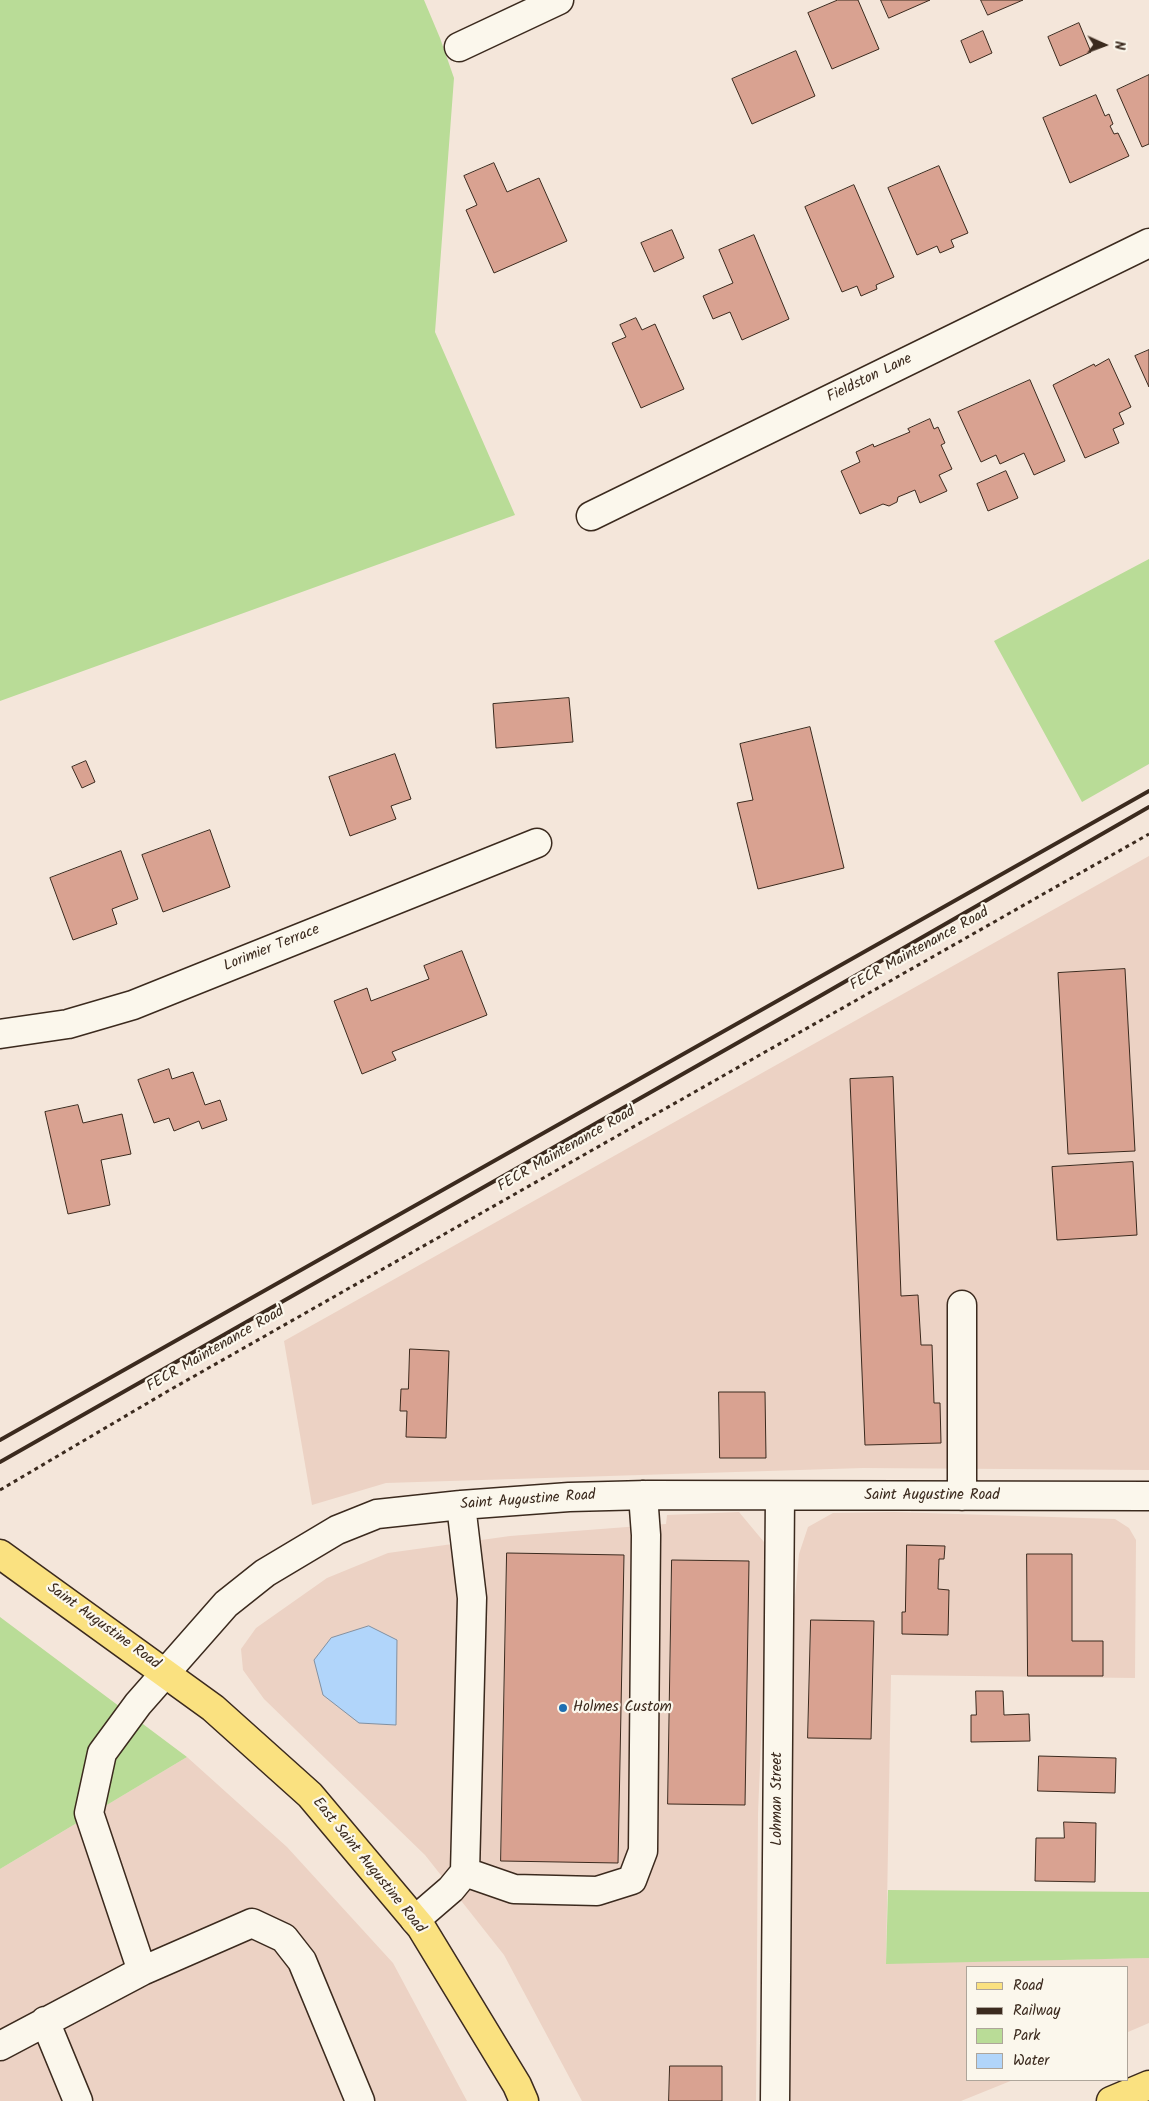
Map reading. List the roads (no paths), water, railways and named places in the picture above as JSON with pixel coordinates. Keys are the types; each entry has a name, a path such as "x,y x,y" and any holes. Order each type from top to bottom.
{"main road":[{"name":"Saint Augustine Road","path":"0,1554 165,1672"},
{"name":"East Saint Augustine Road","path":"165,1672 213,1708 310,1795 415,1920 512,2077 524,2101"},
{"path":"1111,2101 1149,2085"}],"street":[{"path":"459,47 559,0"},
{"name":"Fieldston Lane","path":"590,516 1149,243"},
{"name":"Lorimier Terrace","path":"0,1034 68,1024 133,1005 537,843"},
{"path":"962,1305 962,1496"},
{"path":"465,1872 514,1889 597,1891 632,1880 643,1851 646,1536 643,1495"},
{"name":"Saint Augustine Road","path":"165,1672 226,1604 265,1573 337,1530 377,1514 461,1505 569,1497 643,1495 1149,1496"},
{"name":"Lohman Street","path":"775,2101 780,1496"},
{"path":"415,1920 451,1888 465,1872 472,1598 461,1505"},
{"path":"142,1971 89,1812 102,1753 138,1704 165,1672"},
{"path":"0,2046 142,1971 252,1923 284,1938 302,1961 360,2101"},
{"path":"45,2021 78,2101"}],"water":[{"path":"369,1626 397,1640 396,1725 359,1723 323,1695 314,1660 331,1638"}],"railway":[{"path":"0,1440 1149,791"},
{"path":"0,1462 1149,807"}],"place":[{"name":"Holmes Custom","path":"563,1708"}]}
